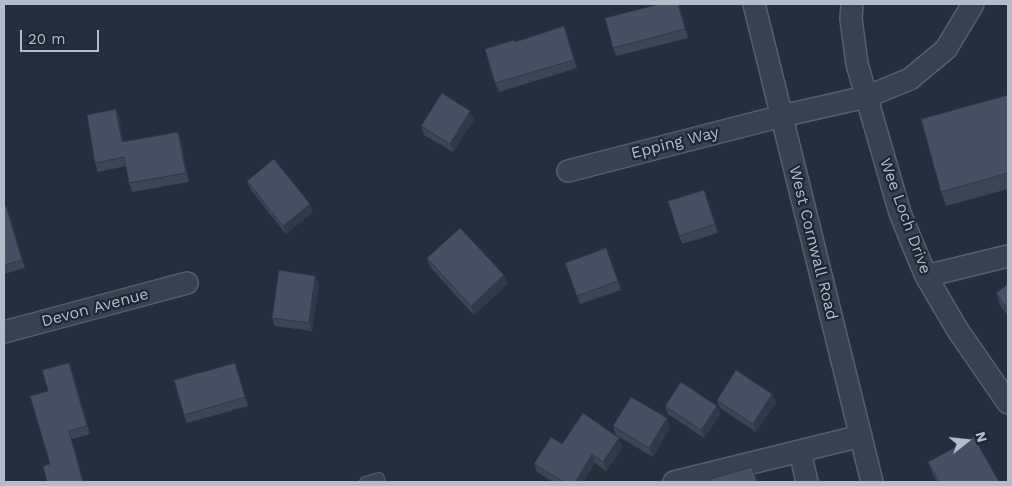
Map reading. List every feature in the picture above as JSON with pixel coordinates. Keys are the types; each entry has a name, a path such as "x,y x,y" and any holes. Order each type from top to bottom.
{"street":[{"name":"West Cornwall Road","path":"754,4 872,482"},
{"name":"Wee Loch Drive","path":"852,4 851,19 857,64 900,213 926,276 957,329 1008,403"},
{"name":"Epping Way","path":"568,171 782,116 866,97 910,79 946,49 972,4"},
{"path":"926,276 1008,256"},
{"name":"Devon Avenue","path":"4,332 186,283"},
{"path":"674,482 861,436"},
{"path":"800,451 807,482"}],"lane":[{"path":"365,482 379,478 380,482"}],"building":[{"path":"660,4 678,4 685,29 613,48 605,18"},
{"path":"564,26 574,60 495,83 485,49 514,40 515,42"},
{"path":"442,93 470,111 450,144 421,126"},
{"path":"1008,95 1008,173 941,192 921,119"},
{"path":"116,109 122,142 178,132 186,173 129,183 124,157 95,163 87,115"},
{"path":"274,159 310,204 283,226 247,181"},
{"path":"704,190 715,224 679,236 668,201"},
{"path":"4,206 6,206 22,260 4,265"},
{"path":"460,228 504,275 471,306 427,258"},
{"path":"606,248 618,281 577,296 565,263"},
{"path":"279,270 315,276 309,323 272,318"},
{"path":"1008,284 1008,310 996,293"},
{"path":"69,363 87,426 69,431 83,482 47,482 43,466 50,464 30,396 48,391 42,370"},
{"path":"235,363 245,397 184,415 174,380"},
{"path":"736,370 772,394 753,424 717,400"},
{"path":"681,382 717,406 701,430 665,406"},
{"path":"631,397 667,418 649,448 613,426"},
{"path":"583,413 619,438 603,462 592,454 575,482 564,482 534,464 551,437 562,444"},
{"path":"974,437 999,482 939,482 928,462"},
{"path":"752,467 757,482 711,482 710,479"}]}
